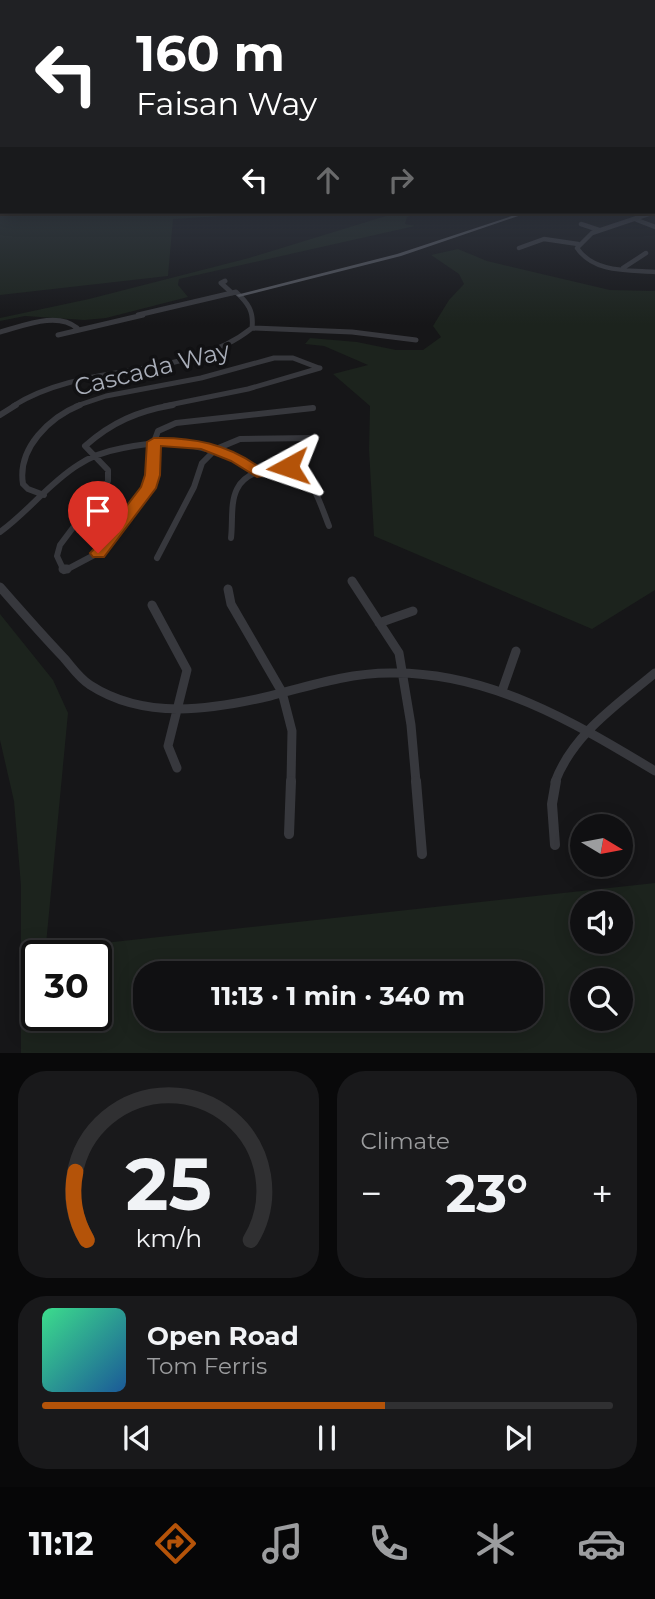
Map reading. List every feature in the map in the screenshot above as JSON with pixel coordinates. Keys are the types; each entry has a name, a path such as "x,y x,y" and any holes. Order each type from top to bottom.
{"main road":[{"path":"236,293 346,266 469,227"},
{"path":"236,293 405,253 483,227"},
{"path":"405,253 404,251 424,242"}],"street":[{"path":"590,227 599,230"},
{"path":"519,248 544,239 578,244 599,230 609,227"},
{"path":"578,244 578,251 586,259 605,266 655,272"},
{"path":"623,268 646,253"},
{"path":"225,281 221,283 253,309 252,328"},
{"path":"58,335 76,328 138,315 169,312 236,293"},
{"path":"0,332 56,320 67,320 76,328"},
{"path":"0,415 18,403 56,386 224,348 252,328 352,332 416,340"},
{"name":"Cascada Way","path":"44,495 27,490 20,479 32,442 51,421 82,403 102,396 198,379 269,359 293,358 320,368 287,380 199,400 159,405 122,418 85,446 93,457"},
{"path":"93,457 108,470 108,481 60,545 57,556 64,571 98,553 148,488 153,475 154,442 158,431 176,423 313,408"},
{"path":"158,558 194,487 202,463 216,449 240,439 315,438"},
{"path":"0,532 73,468 93,457 154,442 179,442 216,449 257,472"},
{"path":"231,538 237,487 244,478 275,467 300,471 310,478 329,526"},
{"path":"352,581 399,653 411,725 422,855"},
{"path":"0,587 87,683 133,704 178,710 243,703 358,676 404,673 476,682 567,718 655,771"},
{"path":"228,589 232,604 282,692 292,732 289,834"},
{"path":"152,605 186,664 168,746 177,768"},
{"path":"379,623 413,611"},
{"path":"502,691 516,651"},
{"path":"555,845 552,803 556,781 566,760 589,731 655,673"}],"shaded area":[{"path":"0,227 172,227 168,276 0,295"},
{"path":"350,227 410,227 179,279 178,285 188,297 106,318 84,320 25,316 0,321 0,318 89,299 249,258"},
{"path":"458,249 487,261 610,290 655,291 655,590 592,629 374,536 369,450 370,406 333,374 368,365 324,346 305,344 310,338 357,342 396,350 423,350 441,337 433,326 449,300 464,284 459,274 431,255"},
{"path":"0,614 53,680 68,713 46,940 21,940 21,886 14,801 0,740"},
{"path":"655,883 655,1053 21,1053 21,1031 112,1031 112,942 570,892 570,954 633,954 633,891 581,891"}],"route":[{"path":"98,553 110,541 148,488 153,475 154,442 204,445 227,453 257,472 288,467"}]}
